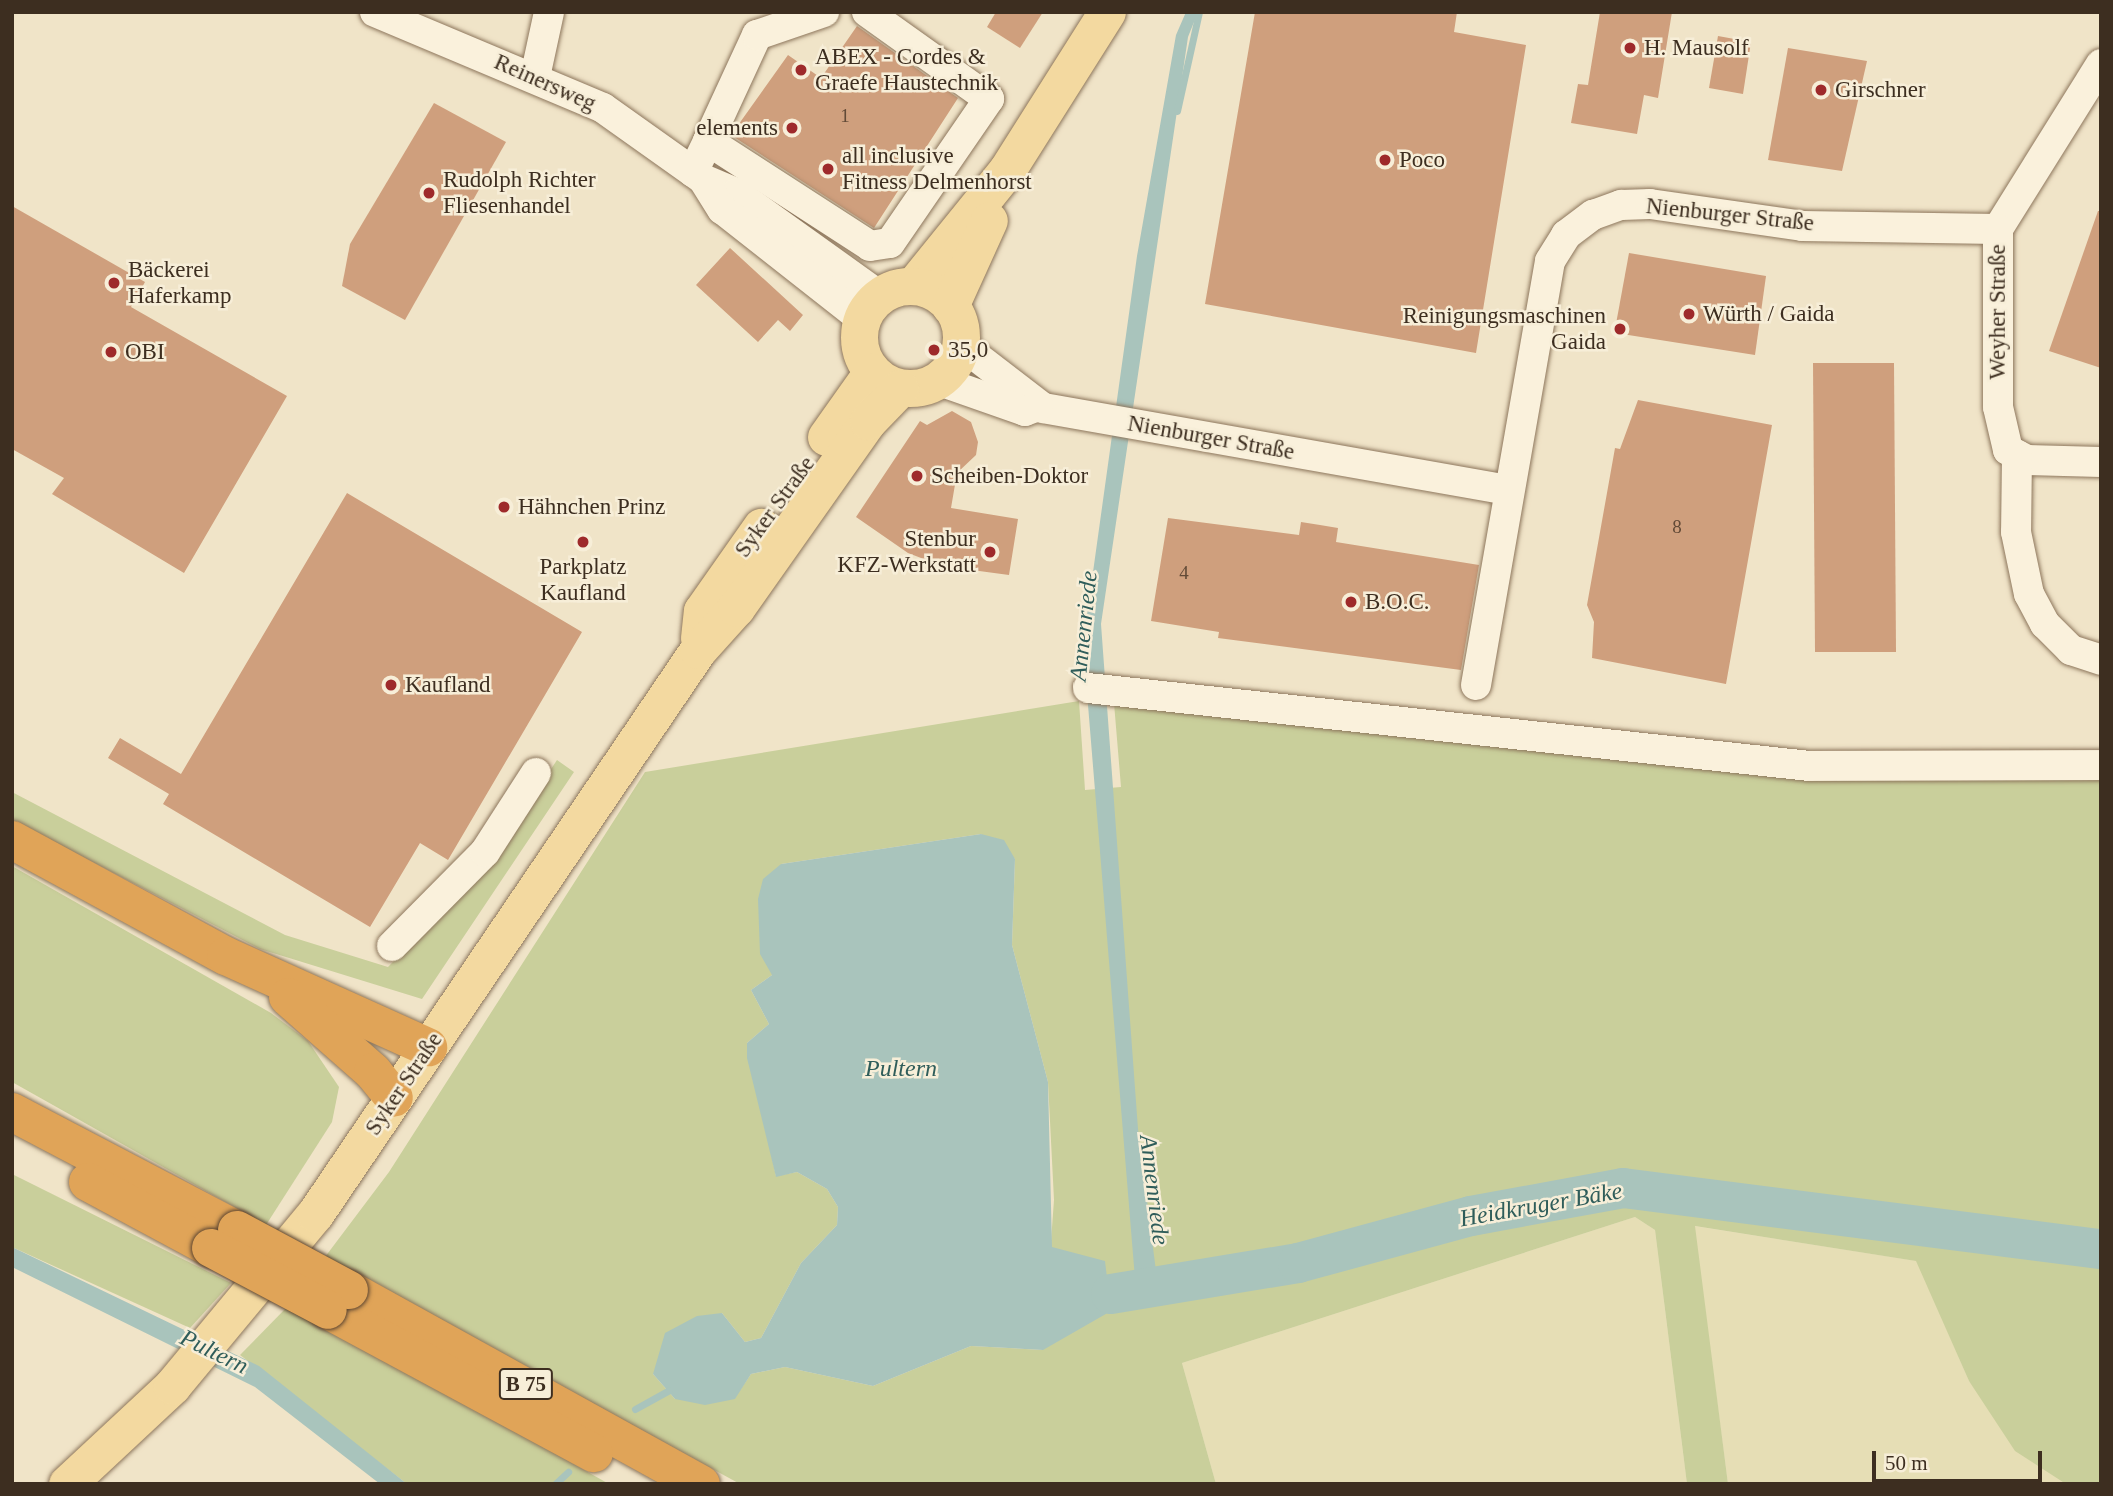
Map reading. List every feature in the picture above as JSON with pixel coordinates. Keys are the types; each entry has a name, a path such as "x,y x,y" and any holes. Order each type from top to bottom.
{"highway":[{"path":"12,840 260,972 428,1047"},
{"path":"260,972 373,1072 394,1098"},
{"name":"B 75","path":"12,1112 224,1239 338,1300 701,1484"},
{"name":"B 75","path":"12,1141 224,1239"},
{"name":"B 75","path":"338,1300 648,1484"}],"main road":[{"path":"1007,170 885,300 859,346 886,380 937,380 956,358 960,344 950,306 1007,170 1107,12"},
{"path":"885,300 950,306"},
{"name":"Syker Straße","path":"67,1484 172,1386 237,1312 315,1214 698,650 736,607 868,421 886,380"}],"street":[{"name":"Reinersweg","path":"375,12 535,77 603,108 698,175 736,193 885,300"},
{"path":"535,77 549,12"},
{"path":"698,175 708,141 757,34 824,12"},
{"path":"708,141 870,246 890,243 989,99 867,12"},
{"name":"Weyher Straße","path":"2017,455 2002,436 1998,407 1998,229 2101,64"},
{"name":"Nienburger Straße","path":"1476,685 1550,261 1566,235 1593,215 1650,204 1802,226 1998,229"},
{"name":"Nienburger Straße","path":"960,344 1039,406 1509,490"},
{"name":"Nienburger Straße","path":"937,380 1025,411 1039,406"},
{"path":"2101,462 2017,455 2016,532 2029,594 2045,624 2071,650 2101,660"},
{"path":"1096,688 1808,766 2101,765"},
{"path":"392,946 485,852 536,773"}],"shaded area":[{"path":"1635,1217 1655,1230 1687,1484 1216,1484 1182,1363"},
{"path":"1694,1226 1917,1261 1969,1381 2066,1484 1728,1484"}],"green space":[{"path":"1113,691 1786,768 2101,768 2101,1244 1666,1189 1664,1197 2101,1251 2101,1484 2066,1484 2015,1451 1969,1381 1916,1261 1695,1226 1728,1484 1687,1484 1655,1230 1635,1217 1182,1363 1216,1484 740,1484 325,1257 389,1172 645,772 1079,701 1085,790 1121,787","holes":["981,834 1015,859 1012,945 1048,1082 1054,1200 1043,1350 971,1346 873,1386 785,1367 751,1374 734,1399 675,1399 653,1374 722,1313 745,1342 761,1338 801,1263 837,1225 838,1207 827,1189 797,1172 776,1176 747,1043 769,1024 751,990 772,975 781,864"]},
{"path":"557,760 574,772 422,999 260,949 12,820 12,792 285,935 388,967 491,860"},
{"path":"12,866 271,1013 308,1041 339,1087 332,1122 266,1225 12,1082"},
{"path":"12,1174 231,1283 190,1328 12,1247"},
{"path":"287,1307 609,1484 407,1484 240,1355"}],"water":[{"path":"1186,12 1198,12 1188,37 1101,624 1138,1129 1158,1287 1136,1291 1083,644 1137,256 1176,35"},
{"name":"Pultern","path":"981,834 1004,840 1015,859 1012,945 1048,1082 1052,1247 1105,1261 1111,1311 1043,1350 971,1346 873,1386 785,1367 751,1374 735,1399 705,1405 675,1399 653,1374 665,1333 697,1316 722,1313 745,1342 761,1338 801,1263 837,1225 838,1207 827,1189 797,1172 776,1177 747,1058 747,1043 769,1024 751,990 772,975 760,954 758,899 763,879 781,864"},
{"path":"12,1247 259,1366 407,1484 380,1484 255,1387 12,1267"}],"building":[{"path":"996,12 1043,12 1020,48 987,27"},
{"path":"1255,12 1457,12 1454,32 1526,45 1476,353 1205,304"},
{"name":"H. Mausolf","path":"1600,12 1672,12 1658,98 1644,95 1637,134 1571,123 1578,84 1588,85"},
{"path":"857,26 958,98 874,228 731,135 788,55 821,78"},
{"path":"1718,36 1751,42 1743,94 1709,88"},
{"name":"Girschner","path":"1788,48 1867,61 1842,171 1768,160"},
{"name":"Rudolph Richter Fliesenhandel","path":"434,103 506,142 405,320 342,286 350,244"},
{"name":"OBI","path":"12,206 145,282 131,307 287,396 184,573 52,494 64,478 12,449"},
{"path":"2098,211 2101,211 2101,368 2049,351"},
{"path":"730,248 803,315 790,331 778,320 758,342 696,285"},
{"name":"Würth / Gaida","path":"1629,253 1766,276 1755,355 1622,334 1616,324"},
{"path":"1813,363 1894,363 1896,652 1815,652"},
{"path":"1638,400 1772,425 1726,684 1592,658 1594,622 1587,605 1615,448 1620,449"},
{"path":"952,411 971,422 978,442 976,455 957,473 951,508 1018,519 1009,575 942,566 908,553 856,517 920,421 927,425"},
{"path":"347,493 582,632 448,860 420,843 370,927 163,804 169,794 108,758 120,738 181,774"},
{"name":"B.O.C.","path":"1168,518 1299,535 1301,522 1338,528 1336,542 1479,565 1461,670 1218,638 1219,632 1151,621"}],"waterway":[{"name":"Annenriede","path":"1177,111 1199,12"},
{"name":"Heidkruger Bäke","path":"1111,1294 1298,1263 1471,1216 1623,1188 2101,1249"},
{"path":"635,1409 668,1391"},
{"path":"555,1484 568,1472"}],"place":[{"name":"H. Mausolf","path":"1630,48"},
{"name":"ABEX - Cordes & Graefe Haustechnik","path":"801,70"},
{"name":"Girschner","path":"1821,90"},
{"name":"elements","path":"792,128"},
{"name":"Poco","path":"1385,160"},
{"name":"all inclusive Fitness Delmenhorst","path":"828,169"},
{"name":"Rudolph Richter Fliesenhandel","path":"429,193"},
{"name":"Bäckerei Haferkamp","path":"114,283"},
{"name":"Würth / Gaida","path":"1689,314"},
{"name":"Reinigungsmaschinen Gaida","path":"1620,329"},
{"name":"35,0","path":"934,350"},
{"name":"OBI","path":"111,352"},
{"name":"Scheiben-Doktor","path":"917,476"},
{"name":"Hähnchen Prinz","path":"504,507"},
{"name":"Parkplatz Kaufland","path":"583,542"},
{"name":"Stenbur KFZ-Werkstatt","path":"990,552"},
{"name":"B.O.C.","path":"1351,602"},
{"name":"Kaufland","path":"391,685"}]}
